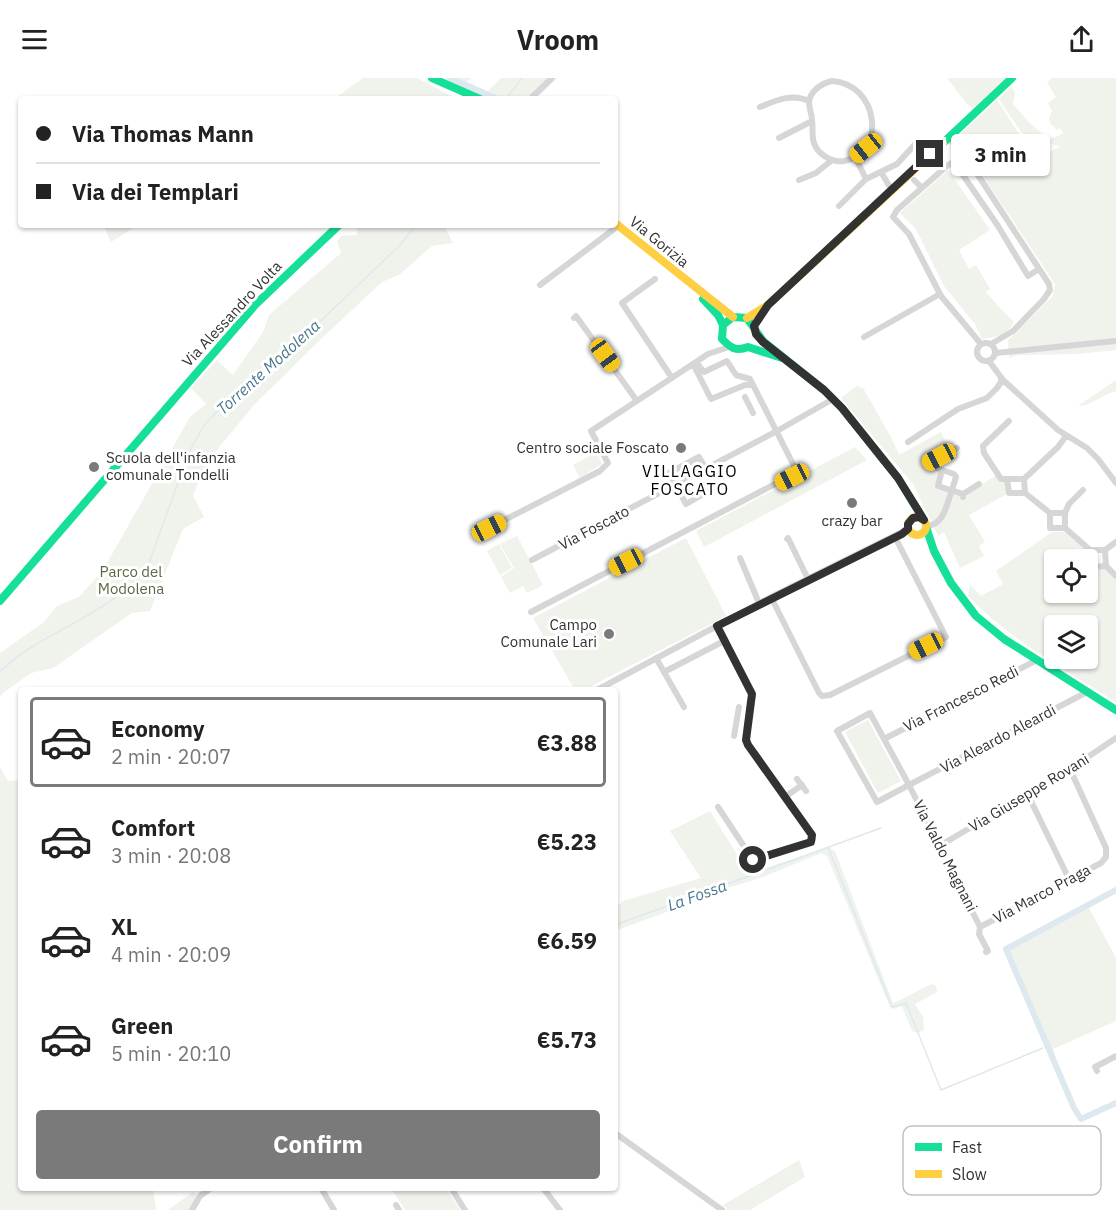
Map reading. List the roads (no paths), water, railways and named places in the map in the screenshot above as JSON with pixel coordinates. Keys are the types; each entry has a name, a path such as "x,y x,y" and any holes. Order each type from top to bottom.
{"main road":[{"path":"432,78 470,96"},
{"path":"686,281 706,294 733,317 747,318 768,305 1012,78"},
{"name":"Via Gorizia","path":"618,225 686,281"},
{"name":"Via Alessandro Volta","path":"0,601 112,472 130,457 142,442 149,427 262,298 336,228"},
{"path":"686,281 710,306 723,325 722,339 729,347 741,350 754,341 755,330 768,305"},
{"path":"723,325 733,317"},
{"path":"747,318 755,330 782,358 833,399 889,466 925,524 934,551 951,583 976,616 990,629 1116,710"},
{"path":"748,347 782,358"},
{"path":"909,496 913,510 910,528"},
{"path":"910,528 916,517 925,524"},
{"path":"910,528 922,534 925,524"},
{"path":"910,528 934,551"}],"street":[{"path":"533,96 552,78"},
{"path":"838,80 858,90 871,117 872,130 866,148 855,157 842,161 825,157 815,145 809,102 812,94 825,82 838,80"},
{"path":"760,107 783,98 802,98 809,102"},
{"path":"779,138 812,121"},
{"path":"948,136 981,179 1040,269 1050,290 1044,300 1013,331 991,344 981,345 977,350 978,357 982,361 989,362 1001,377 1065,436 1093,453 1116,483"},
{"path":"839,206 866,179 897,164 917,142"},
{"path":"855,157 866,179"},
{"path":"799,180 816,173 832,160"},
{"path":"981,345 961,326 940,294 909,234 893,217 897,210 954,162 998,226 1028,276 1031,278 1040,269"},
{"path":"881,172 891,189"},
{"path":"914,180 921,188"},
{"path":"540,285 612,228"},
{"path":"905,244 912,241"},
{"path":"655,279 621,303 672,378"},
{"path":"864,337 940,294"},
{"path":"574,318 576,316 638,401"},
{"path":"489,528 600,471 608,463 591,431 708,354 722,339"},
{"path":"996,353 1116,341"},
{"path":"991,344 996,353"},
{"path":"708,354 729,347"},
{"path":"989,362 996,353"},
{"path":"531,612 792,477 794,466 748,378 736,375 727,361 701,373"},
{"path":"694,363 713,400 745,385 753,385"},
{"path":"908,441 958,409 987,398 1001,382 1001,377"},
{"path":"745,397 751,410 761,401"},
{"name":"Via Foscato","path":"532,560 777,431 833,399"},
{"path":"1009,421 982,446 1001,479 1024,479 1058,447 1065,436"},
{"path":"925,524 935,525 941,520 956,477 954,474 931,466 929,462 957,447"},
{"path":"699,457 705,468 716,487 686,504 669,473 699,457"},
{"path":"942,470 938,486 963,495 979,484"},
{"path":"1007,479 1009,493 1025,493 1050,513 1065,513"},
{"path":"1024,479 1025,493"},
{"path":"1065,528 1065,513 1069,504 1083,489"},
{"path":"1050,513 1050,528 1065,528 1089,549"},
{"path":"603,687 759,603 910,528"},
{"path":"771,597 819,693 822,696 830,695 946,637 895,537"},
{"path":"787,539 808,579"},
{"path":"1098,550 1105,550 1116,542"},
{"path":"1105,550 1106,566 1116,576"},
{"path":"740,558 759,603"},
{"path":"1098,566 1106,566"},
{"path":"717,626 752,694 746,740 748,745 813,839 811,842 753,860 718,807"},
{"path":"664,672 724,640"},
{"path":"656,658 684,707"},
{"name":"Via Francesco Redi","path":"884,739 1037,660"},
{"name":"Via Aleardo Aleardi","path":"909,785 870,713 837,731 877,802 1088,692"},
{"path":"734,736 740,707"},
{"path":"737,720 749,721"},
{"name":"Via Giuseppe Rovani","path":"941,845 1028,795 1116,738"},
{"name":"Via Marco Praga","path":"987,952 979,934 980,927 1101,863 1107,852 1070,769"},
{"path":"785,796 800,782 807,791"},
{"name":"Via Valdo Magnani","path":"909,785 980,927"},
{"path":"1028,795 1069,879"},
{"path":"1096,1071 1095,1067 1116,1056"},
{"path":"618,1135 722,1210"},
{"path":"192,1210 200,1196 207,1191"},
{"path":"323,1191 334,1210"},
{"path":"453,1191 465,1210"},
{"path":"545,1191 560,1210"}],"waterway":[{"path":"450,78 491,96"},
{"name":"Torrente Modolena","path":"508,96 522,78"},
{"name":"Torrente Modolena","path":"0,671 30,648 94,612 137,578 149,563 189,452 205,424 240,388 274,364 306,335 398,247 414,228"},
{"name":"La Fossa","path":"618,924 881,828"},
{"path":"828,847 892,1007 906,1003 941,1090 1043,1048"},
{"path":"1116,890 1006,949 1074,1108 1081,1119 1116,1103"}],"place":[{"name":"Centro sociale Foscato","path":"681,448"},
{"name":"Scuola dell'infanzia comunale Tondelli","path":"94,467"},
{"name":"crazy bar","path":"852,503"},
{"name":"Campo Comunale Lari","path":"609,634"}],"district":[{"name":"VILLAGGIO FOSCATO","path":"690,480"}],"park label":[{"name":"Parco del Modolena","path":"131,580"}]}
